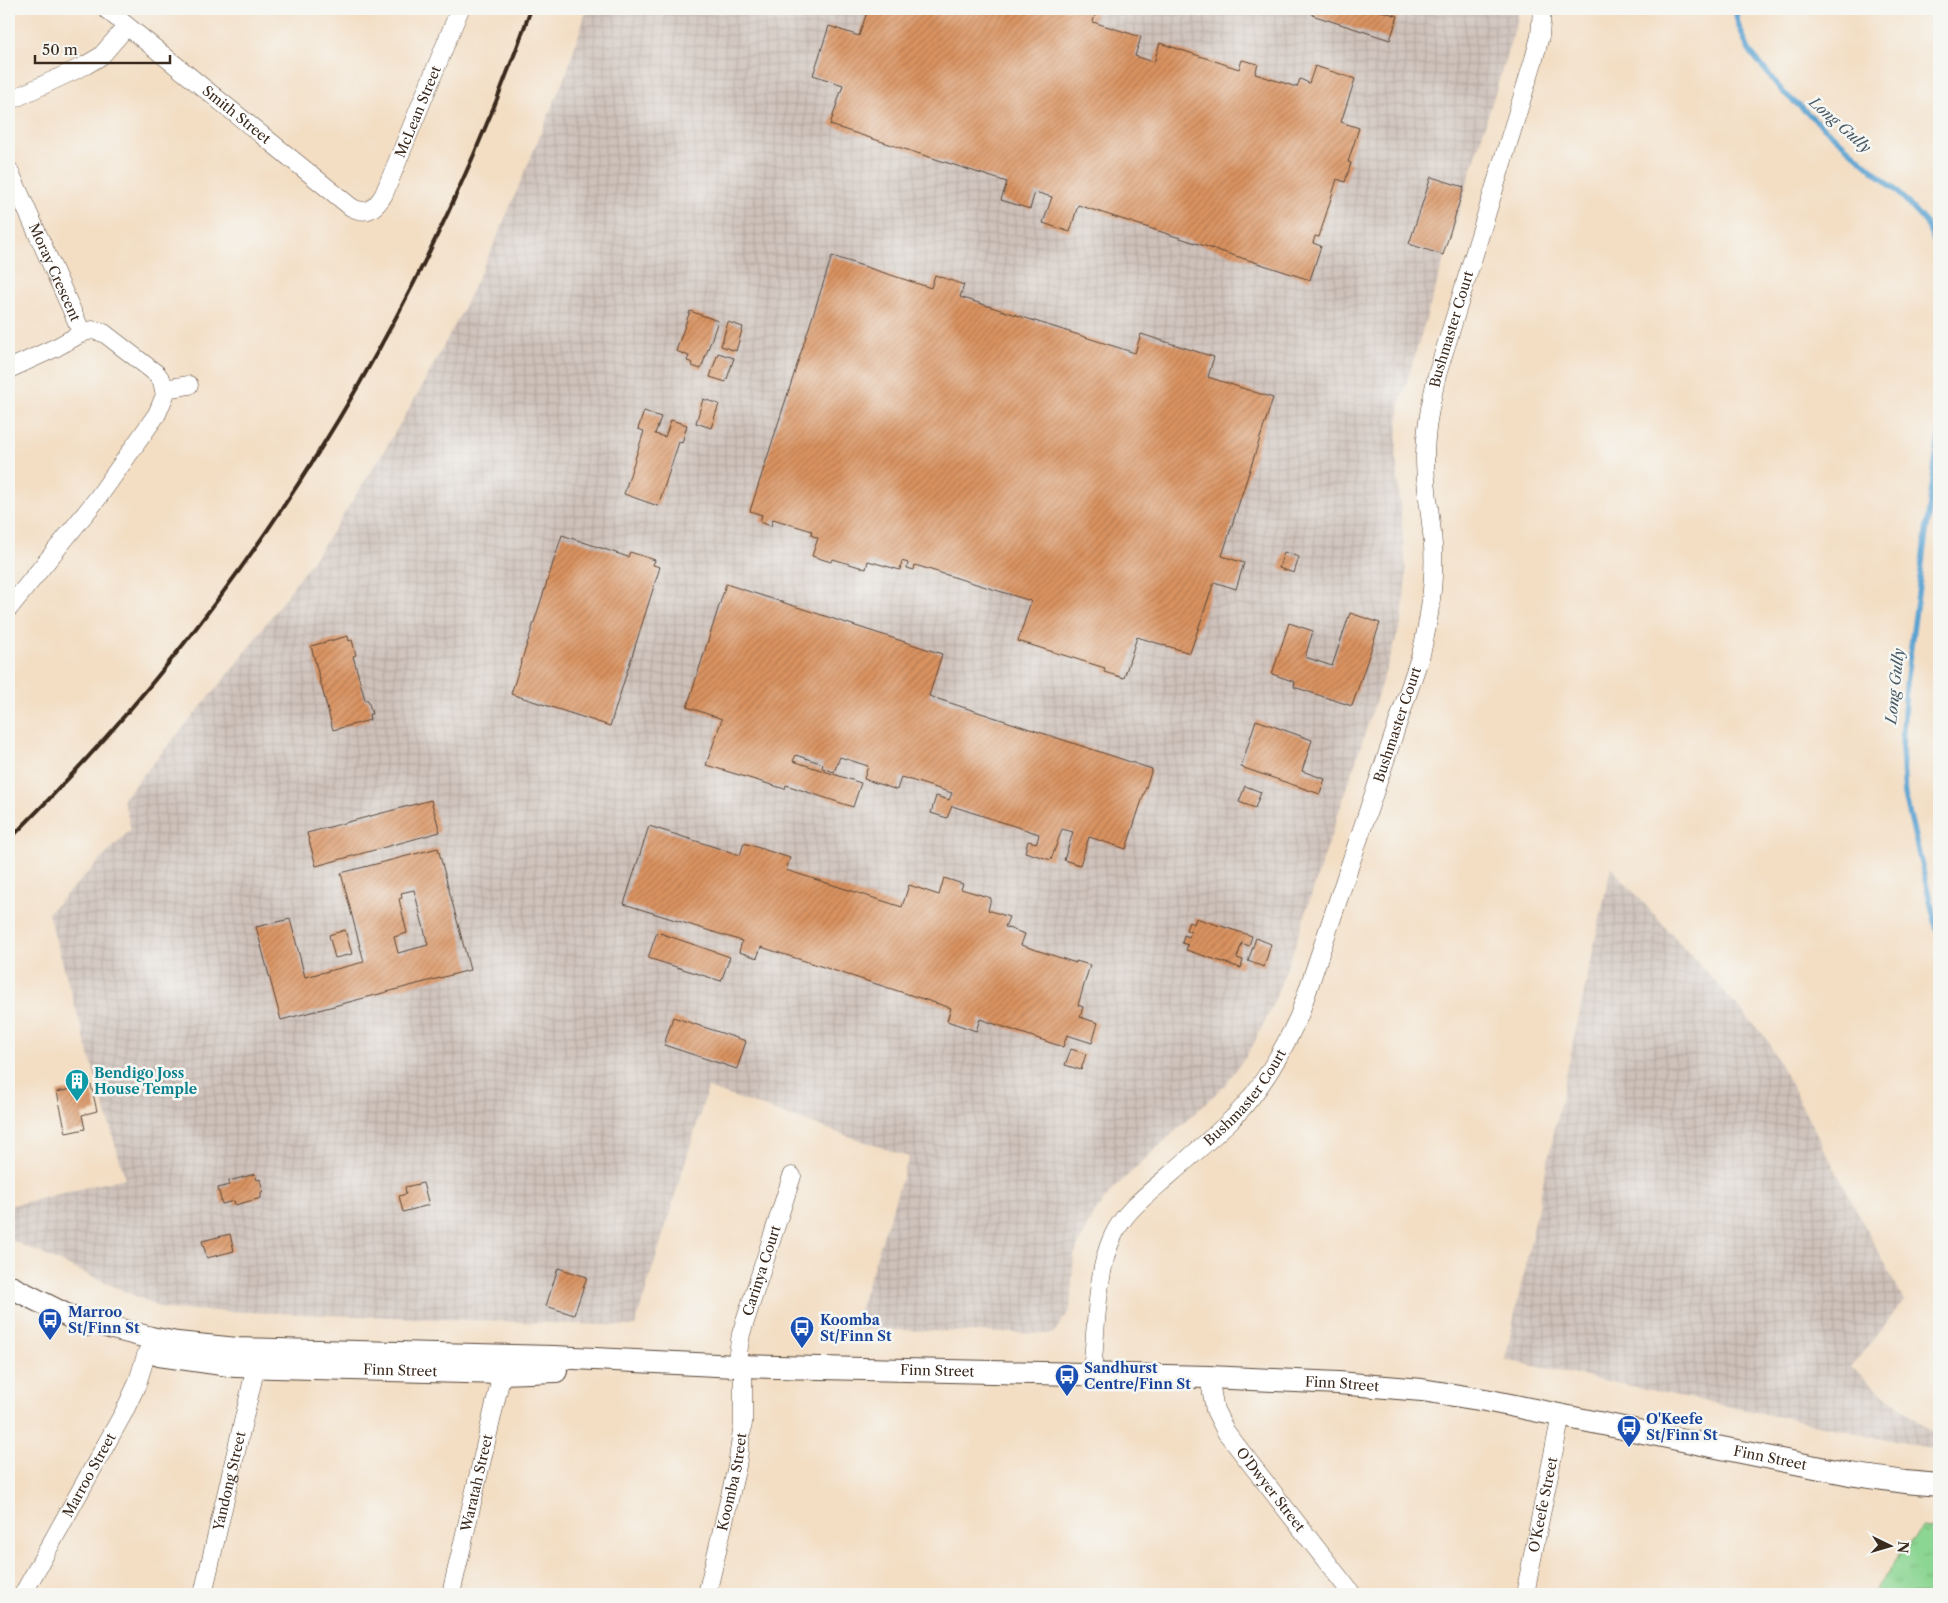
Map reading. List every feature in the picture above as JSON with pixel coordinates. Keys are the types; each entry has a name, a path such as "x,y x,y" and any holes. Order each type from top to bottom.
{"street":[{"name":"Smith Street","path":"106,9 351,207 357,211 369,210"},
{"name":"McLean Street","path":"369,210 379,202 384,194 460,9"},
{"name":"Bushmaster Court","path":"1092,1373 1101,1278 1105,1256 1123,1218 1140,1200 1222,1128 1249,1100 1284,1047 1299,1016 1422,654 1432,602 1434,575 1425,456 1431,402 1437,375 1534,59 1540,36 1542,9"},
{"path":"9,101 102,56 127,26"},
{"name":"Moray Crescent","path":"9,170 82,333 92,330 104,333 157,374 164,389"},
{"path":"9,370 82,333"},
{"path":"9,608 97,499 157,414 163,402 164,389 189,385"},
{"name":"Carinya Court","path":"739,1366 741,1334 792,1176"},
{"name":"Finn Street","path":"9,1286 75,1318 149,1345 220,1348 257,1358 502,1364 739,1366 1092,1373 1328,1383 1422,1390 1475,1398 1850,1474 1939,1485"},
{"name":"Marroo Street","path":"23,1594 128,1405 137,1384 149,1345"},
{"name":"Yandong Street","path":"203,1594 257,1358"},
{"name":"Waratah Street","path":"451,1594 502,1364"},
{"name":"Koomba Street","path":"707,1594 737,1466 743,1423 739,1366"},
{"name":"O'Dwyer Street","path":"1209,1377 1215,1410 1226,1432 1352,1594"},
{"name":"O'Keefe Street","path":"1525,1594 1561,1415"}],"shaded area":[{"path":"587,9 1518,9 1518,18 1400,404 1396,454 1406,574 1402,621 1292,954 1271,1009 1252,1047 1226,1084 1113,1189 1092,1216 1074,1255 1070,1310 1053,1334 853,1329 909,1157 708,1088 635,1326 164,1309 9,1239 9,1206 125,1178 48,913 131,829 123,799 235,666 327,540 384,451 421,388 461,313 496,240 567,71"},
{"path":"1611,867 1767,1039 1904,1301 1851,1367 1939,1438 1939,1450 1505,1360"}],"green space":[{"path":"1922,1528 1939,1530 1939,1594 1872,1594 1912,1539"}],"building":[{"path":"868,9 1097,9 1093,22 1141,37 1135,56 1154,62 1160,43 1239,69 1242,60 1258,64 1255,74 1297,87 1300,79 1309,83 1315,66 1355,79 1341,122 1359,128 1348,162 1351,163 1345,182 1337,179 1319,237 1315,236 1313,243 1321,246 1310,280 1078,205 1070,232 1043,223 1052,197 1035,192 1030,209 1001,200 1007,182 830,125 843,85 813,75 829,26 859,36"},
{"path":"1314,9 1374,9 1398,16 1390,40 1312,15"},
{"path":"1431,177 1464,187 1443,255 1409,244"},
{"path":"832,256 931,288 935,275 964,285 960,297 1135,353 1141,334 1214,357 1208,377 1273,398 1222,556 1244,563 1236,589 1214,582 1190,653 1137,637 1124,678 1104,672 1105,668 1018,641 1031,601 915,565 914,570 907,568 908,563 902,561 900,570 868,561 866,569 833,559 831,562 812,556 818,538 811,535 812,531 773,519 771,526 760,522 762,515 750,511"},
{"path":"690,311 718,321 701,369 692,366 693,363 687,361 689,356 676,351"},
{"path":"728,322 743,327 736,351 721,346"},
{"path":"718,353 734,358 726,382 710,377"},
{"path":"703,399 719,404 711,428 696,423"},
{"path":"644,411 661,417 655,434 665,437 671,420 687,425 682,443 679,442 658,506 624,494 644,431 638,429"},
{"path":"562,535 628,557 630,552 655,560 653,565 660,567 610,726 511,694"},
{"path":"1284,552 1299,557 1294,573 1279,568"},
{"path":"726,584 942,654 929,696 1152,769 1126,849 1089,837 1080,865 1064,860 1073,832 1062,829 1051,860 1025,852 1028,841 1037,843 1039,834 952,806 947,818 931,813 936,796 949,800 952,793 901,777 897,790 864,779 868,766 840,757 834,772 822,768 823,764 796,755 793,761 861,783 853,807 786,785 785,789 706,765 722,719 687,707"},
{"path":"1350,613 1380,623 1352,706 1294,687 1295,682 1272,674 1289,623 1313,631 1305,657 1332,666"},
{"path":"348,636 349,641 352,640 356,655 353,656 365,700 368,700 372,714 369,714 370,720 333,730 311,646"},
{"path":"1256,720 1312,740 1302,771 1325,779 1320,794 1241,767"},
{"path":"1245,786 1261,792 1255,808 1239,802"},
{"path":"431,800 440,832 316,866 307,833"},
{"path":"649,826 740,855 744,843 790,858 786,870 902,907 909,885 939,895 944,878 963,884 961,889 991,898 988,910 1009,917 1005,927 1025,934 1021,945 1076,963 1076,961 1090,965 1078,1005 1083,1007 1080,1017 1098,1023 1092,1043 1067,1035 1063,1047 980,1019 976,1031 947,1021 951,1008 761,947 757,958 739,952 742,941 624,904"},
{"path":"438,848 470,970 281,1020 256,927 290,919 305,977 364,962 341,873","holes":["414,890 428,945 398,953 394,937 407,933 399,899 402,898 401,893"]},
{"path":"1196,918 1252,936 1249,946 1242,943 1237,958 1243,960 1241,968 1186,950 1188,945 1182,943 1184,935 1189,937 1191,932 1186,930 1189,922 1194,924"},
{"path":"345,930 352,954 335,958 329,935"},
{"path":"657,932 730,957 721,981 648,958"},
{"path":"1256,938 1271,944 1264,967 1248,961"},
{"path":"673,1017 746,1041 737,1069 664,1045"},
{"path":"1071,1049 1086,1054 1081,1070 1065,1065"},
{"name":"Bendigo Joss House Temple","path":"91,1085 97,1111 82,1115 85,1129 66,1133 57,1092"},
{"path":"255,1174 257,1180 260,1179 263,1191 261,1192 261,1198 235,1205 234,1201 222,1204 218,1188 229,1185 229,1181"},
{"path":"423,1183 429,1205 403,1212 399,1196 406,1194 405,1187"},
{"path":"230,1234 234,1251 207,1258 202,1241"},
{"path":"558,1268 587,1277 574,1315 546,1306"}],"waterway":[{"name":"Long Gully","path":"1735,9 1738,24 1749,50 1783,92 1897,191 1926,223 1939,252"},
{"name":"Long Gully","path":"1939,435 1906,684 1902,747 1905,795 1939,938"}],"railway":[{"path":"9,840 95,749 175,655 249,556 317,454 379,348 436,239 486,126 531,9"}],"place":[{"name":"Bendigo Joss House Temple","path":"77,1102"},
{"name":"Marroo St/Finn St","path":"50,1341"},
{"name":"Koomba St/Finn St","path":"802,1349"},
{"name":"Sandhurst Centre/Finn St","path":"1067,1397"},
{"name":"O'Keefe St/Finn St","path":"1629,1448"}]}
